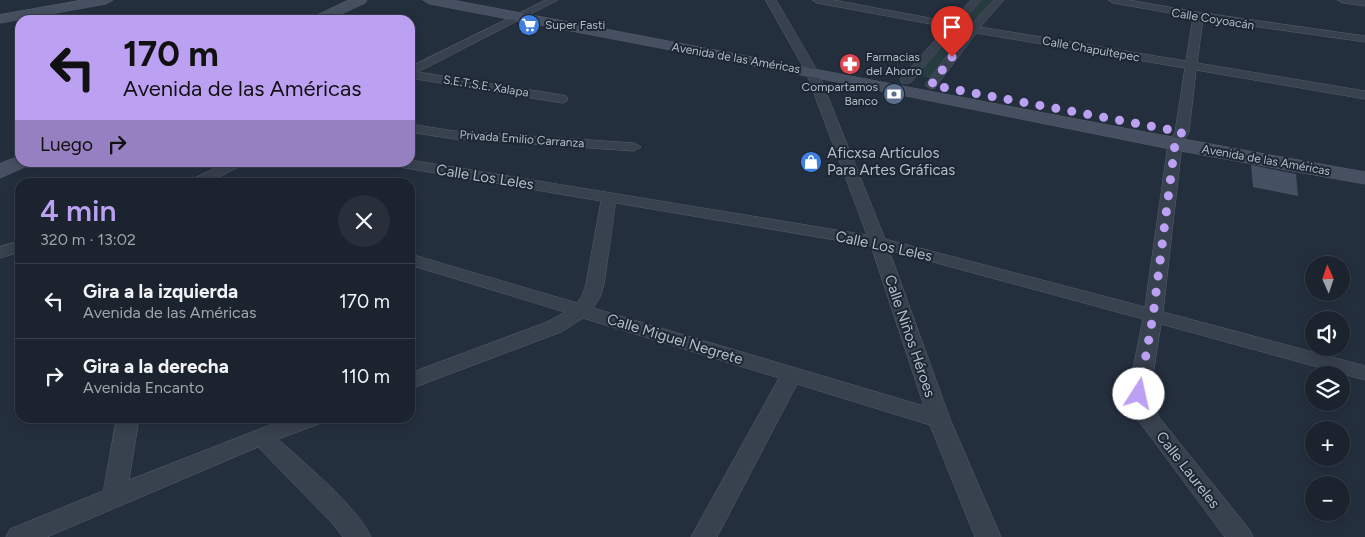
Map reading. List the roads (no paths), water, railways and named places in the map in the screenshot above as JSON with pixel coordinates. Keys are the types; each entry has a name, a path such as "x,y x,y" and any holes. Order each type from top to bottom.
{"main road":[{"path":"22,15 106,0"},
{"path":"328,15 360,0"},
{"name":"Avenida de las Américas","path":"430,0 522,14 810,67 1178,138 1365,164"},
{"name":"Avenida de las Américas","path":"468,0 522,14"},
{"path":"0,19 15,16"},
{"name":"Avenida de las Américas","path":"810,67 906,80 1365,178"},
{"path":"0,172 15,164"}],"street":[{"path":"415,69 553,0"},
{"name":"Calle Niños Héroes","path":"770,0 810,67 878,242 939,419 988,537"},
{"name":"Calle Chapultepec","path":"817,0 973,29 1365,95"},
{"path":"906,80 976,0"},
{"path":"931,85 973,29 998,0"},
{"name":"Calle Coyoacán","path":"1105,0 1198,17 1323,33"},
{"name":"Calle Coyoacán","path":"1113,0 1365,39"},
{"path":"1343,0 1365,3"},
{"name":"Calle Laureles","path":"1198,17 1178,138 1153,316 1139,394 1149,420 1240,537"},
{"name":"S.E.T.S.E. Xalapa","path":"415,73 562,99"},
{"name":"Privada Emilio Carranza","path":"415,129 454,135 634,146"},
{"name":"Calle Los Leles","path":"415,165 878,242 1365,373"},
{"path":"207,178 230,167"},
{"path":"415,378 554,327 582,311 591,297 595,284 608,197"},
{"path":"0,253 15,248"},
{"name":"Calle Miguel Negrete","path":"415,261 939,419"},
{"path":"704,537 792,373"},
{"path":"114,498 127,423"},
{"path":"19,537 261,436 297,423"},
{"path":"261,436 341,515 358,537"}],"place":[{"name":"Super Fasti","path":"529,25"},
{"name":"Farmacias del Ahorro","path":"850,64"},
{"name":"Compartamos Banco","path":"894,94"},
{"name":"Aficxsa Artículos Para Artes Gráficas","path":"811,162"}]}
